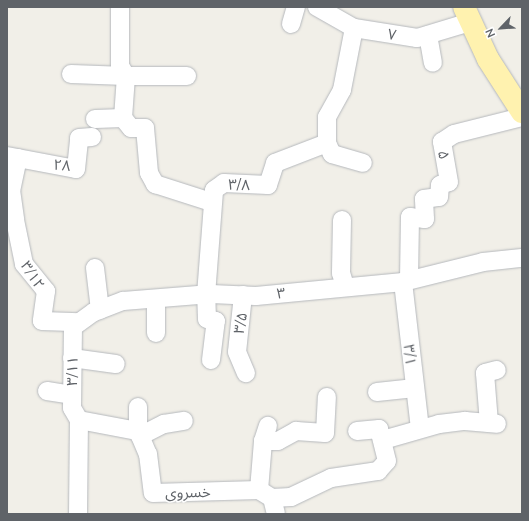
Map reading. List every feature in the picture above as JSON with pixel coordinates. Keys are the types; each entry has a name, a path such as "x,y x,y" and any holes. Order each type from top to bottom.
{"main road":[{"path":"467,14 488,59 522,112"}],"street":[{"path":"120,7 120,66 126,76 123,118 131,128 145,128 149,173 155,184 211,202"},
{"name":"۷","path":"317,7 354,28 418,38 428,35 467,14"},
{"path":"354,28 342,90 327,118 327,143 332,154 363,163"},
{"path":"428,35 433,63"},
{"path":"71,74 187,76"},
{"name":"۵","path":"410,217 425,219 424,199 439,197 440,185 449,182 442,142 454,134 522,117"},
{"path":"95,119 123,118"},
{"name":"۲۸","path":"12,157 76,169 79,138 92,137"},
{"name":"۳/۸","path":"206,295 211,202 214,190 224,183 268,185 275,163 327,143"},
{"name":"۳/۱۲","path":"12,157 12,240 24,264 46,291 42,321 79,322"},
{"name":"۳/۱","path":"410,217 406,281 420,428"},
{"path":"342,220 341,273 345,286"},
{"name":"۳","path":"79,322 100,310 123,301 156,300 206,295 243,296 406,281 483,262 522,258"},
{"path":"95,268 100,310"},
{"path":"206,295 207,319 216,321 212,360"},
{"name":"۳/۵","path":"243,296 237,352 246,373"},
{"path":"156,300 156,333"},
{"name":"۳/۱۱","path":"79,322 73,327 72,358 72,408 79,420"},
{"path":"72,358 116,364"},
{"path":"357,431 379,429 383,440 420,428 465,421 493,423 485,372 497,370"},
{"path":"378,392 415,388"},
{"path":"47,391 72,395"},
{"path":"269,501 265,434 278,442 296,431 325,433 327,397"},
{"path":"138,407 139,433"},
{"path":"78,514 79,420 139,433 164,424 184,421"},
{"name":"خسروی","path":"139,433 148,454 153,493 269,501 291,497 331,478 378,471 387,462 383,440"}]}
